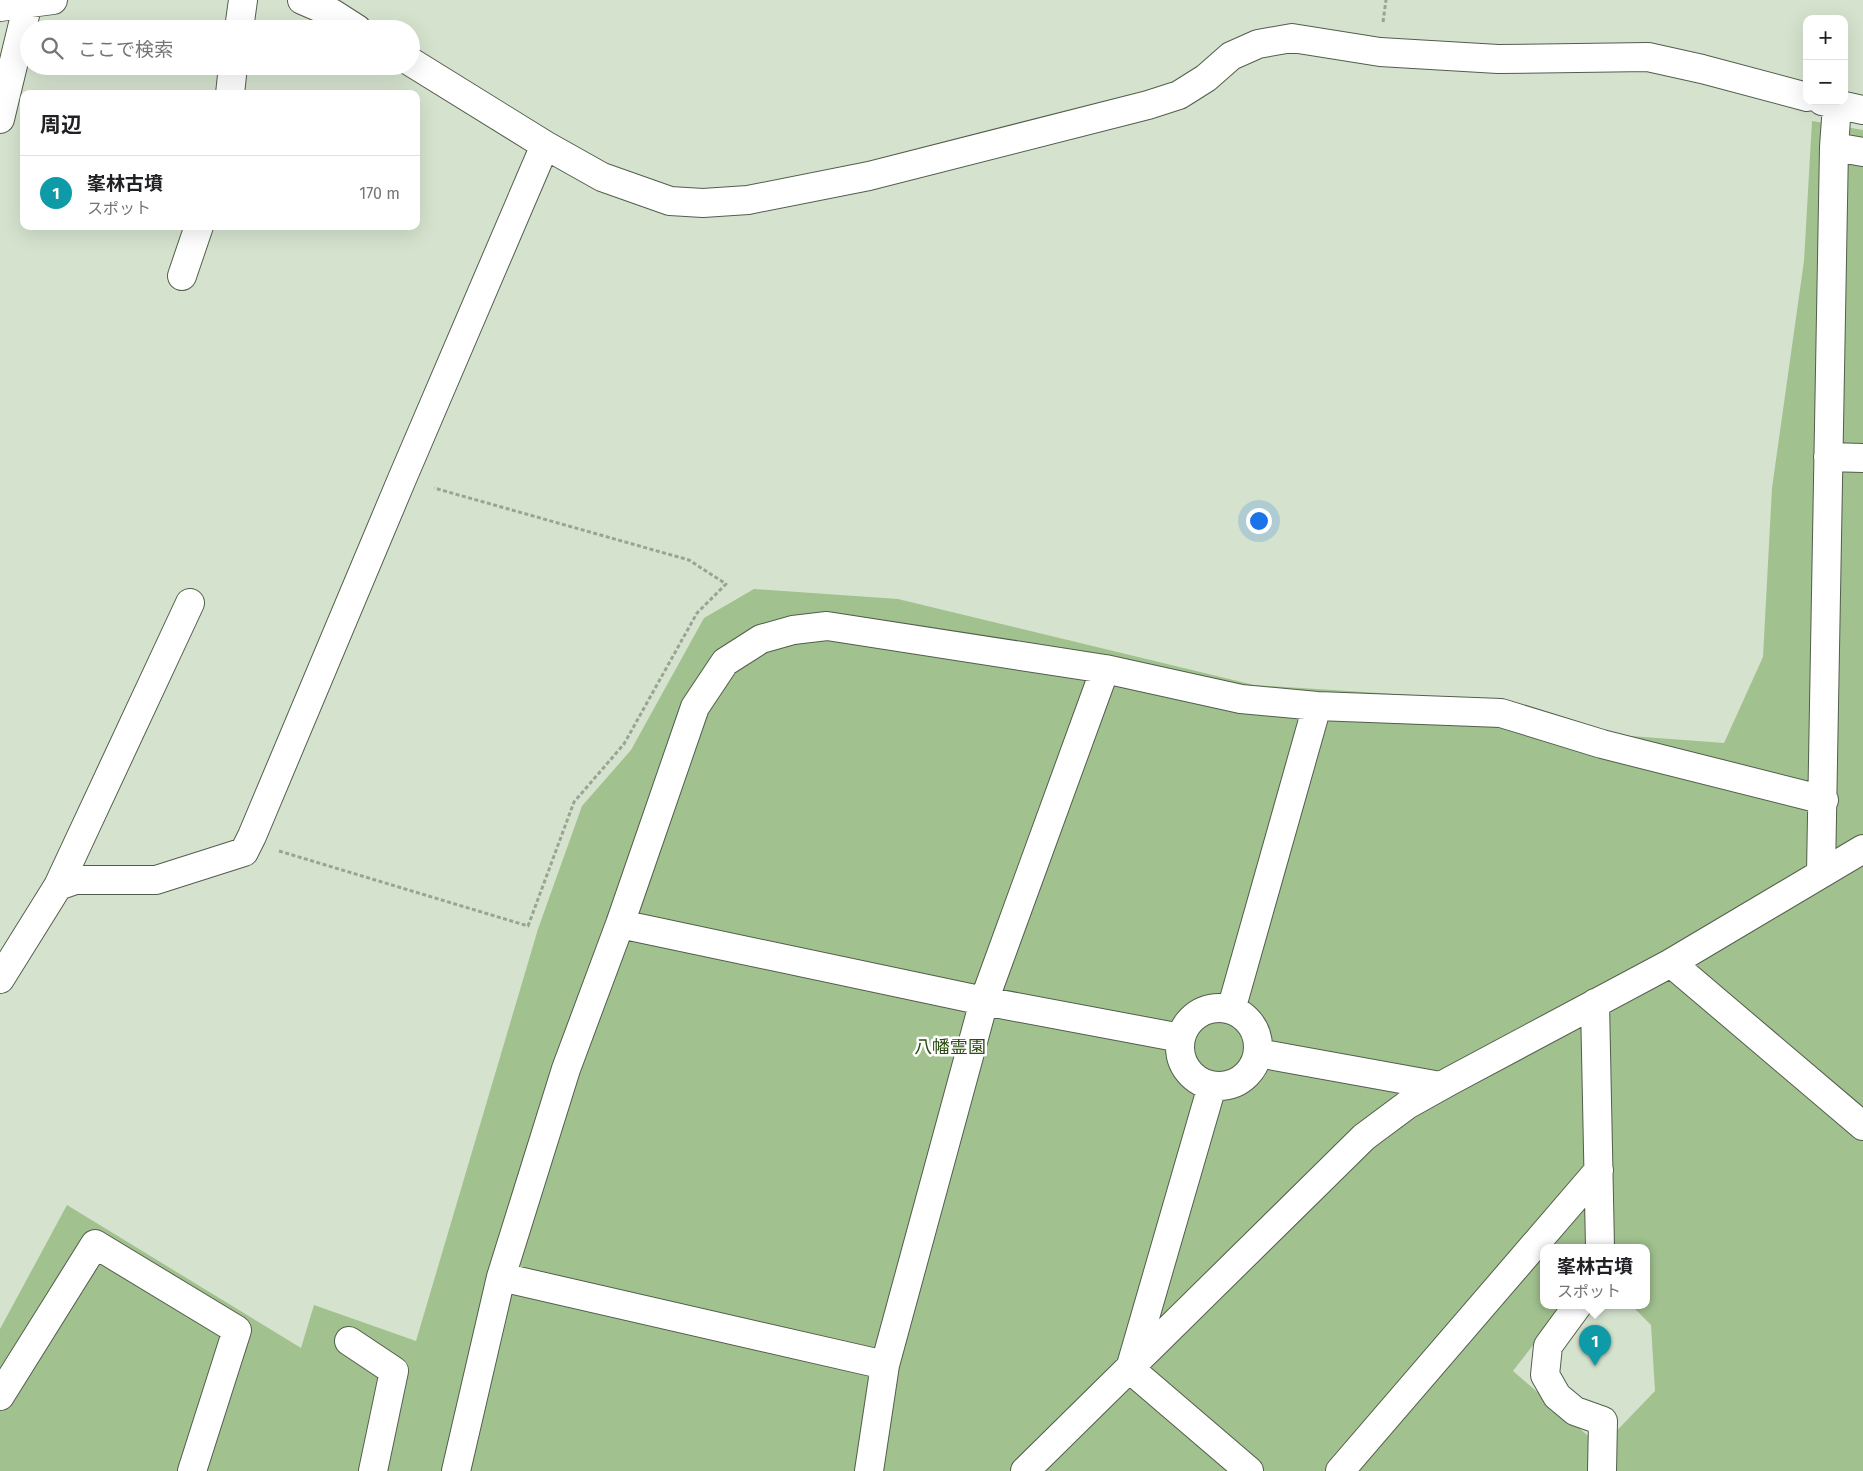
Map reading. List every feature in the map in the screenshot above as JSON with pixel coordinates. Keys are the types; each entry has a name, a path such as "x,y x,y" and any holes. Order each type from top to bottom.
{"street":[{"path":"240,20 243,0"},
{"path":"302,0 343,20"},
{"path":"0,7 40,2 34,20"},
{"path":"420,68 545,145 602,177 670,201 703,203 748,200 869,176 1148,106 1179,95 1206,78 1231,56 1258,44 1292,38 1380,52 1498,60 1648,57 1702,68 1803,96"},
{"path":"0,119 20,60"},
{"path":"231,90 233,75"},
{"path":"1822,873 1834,147 1830,105"},
{"path":"1839,105 1863,110"},
{"path":"58,886 75,880 156,880 244,852 545,145"},
{"path":"1834,147 1863,152"},
{"path":"182,276 197,230"},
{"path":"1828,457 1863,458"},
{"path":"0,979 58,886 190,603"},
{"path":"456,1471 501,1277 566,1069 620,924 695,707 725,662 761,639 793,630 827,626 1105,669 1241,700 1317,706 1501,714 1602,744 1824,800"},
{"path":"869,1471 885,1365 984,1001 1105,669"},
{"path":"1231,1010 1317,706"},
{"path":"1025,1471 1364,1137 1407,1105 1671,963 1863,849"},
{"path":"620,924 984,1001 1181,1038"},
{"path":"1671,963 1863,1126"},
{"path":"1595,1004 1600,1244"},
{"path":"1225,1008 1244,1017 1254,1028 1257,1037 1258,1053 1255,1064 1248,1074 1238,1082 1227,1086 1212,1086 1201,1083 1192,1077 1184,1066 1180,1052 1181,1038 1188,1024 1198,1014 1209,1009 1225,1008"},
{"path":"1258,1053 1440,1086"},
{"path":"1130,1368 1212,1086"},
{"path":"1340,1471 1599,1170"},
{"path":"0,1396 95,1244 237,1330 192,1471"},
{"path":"501,1277 885,1365"},
{"path":"1575,1309 1548,1346 1545,1374 1557,1396 1575,1412 1603,1421 1602,1471"},
{"path":"349,1341 394,1371 373,1471"},
{"path":"1130,1368 1249,1471"}],"path":[{"path":"248,842 528,926 574,802 624,744 697,613 726,584 689,560 402,479"}],"green space":[{"name":"八幡霊園","path":"1812,121 1863,130 1863,1471 0,1471 0,1329 67,1205 301,1348 314,1305 416,1341 538,929 582,806 631,750 704,618 754,589 898,599 1254,685 1504,701 1604,734 1724,743 1763,657 1772,488 1804,261","holes":["1540,1244 1650,1244 1650,1309 1635,1309 1651,1325 1655,1391 1601,1447 1513,1371 1561,1309 1540,1309"]}],"place":[{"name":"峯林古墳","path":"1595,1366"}]}
